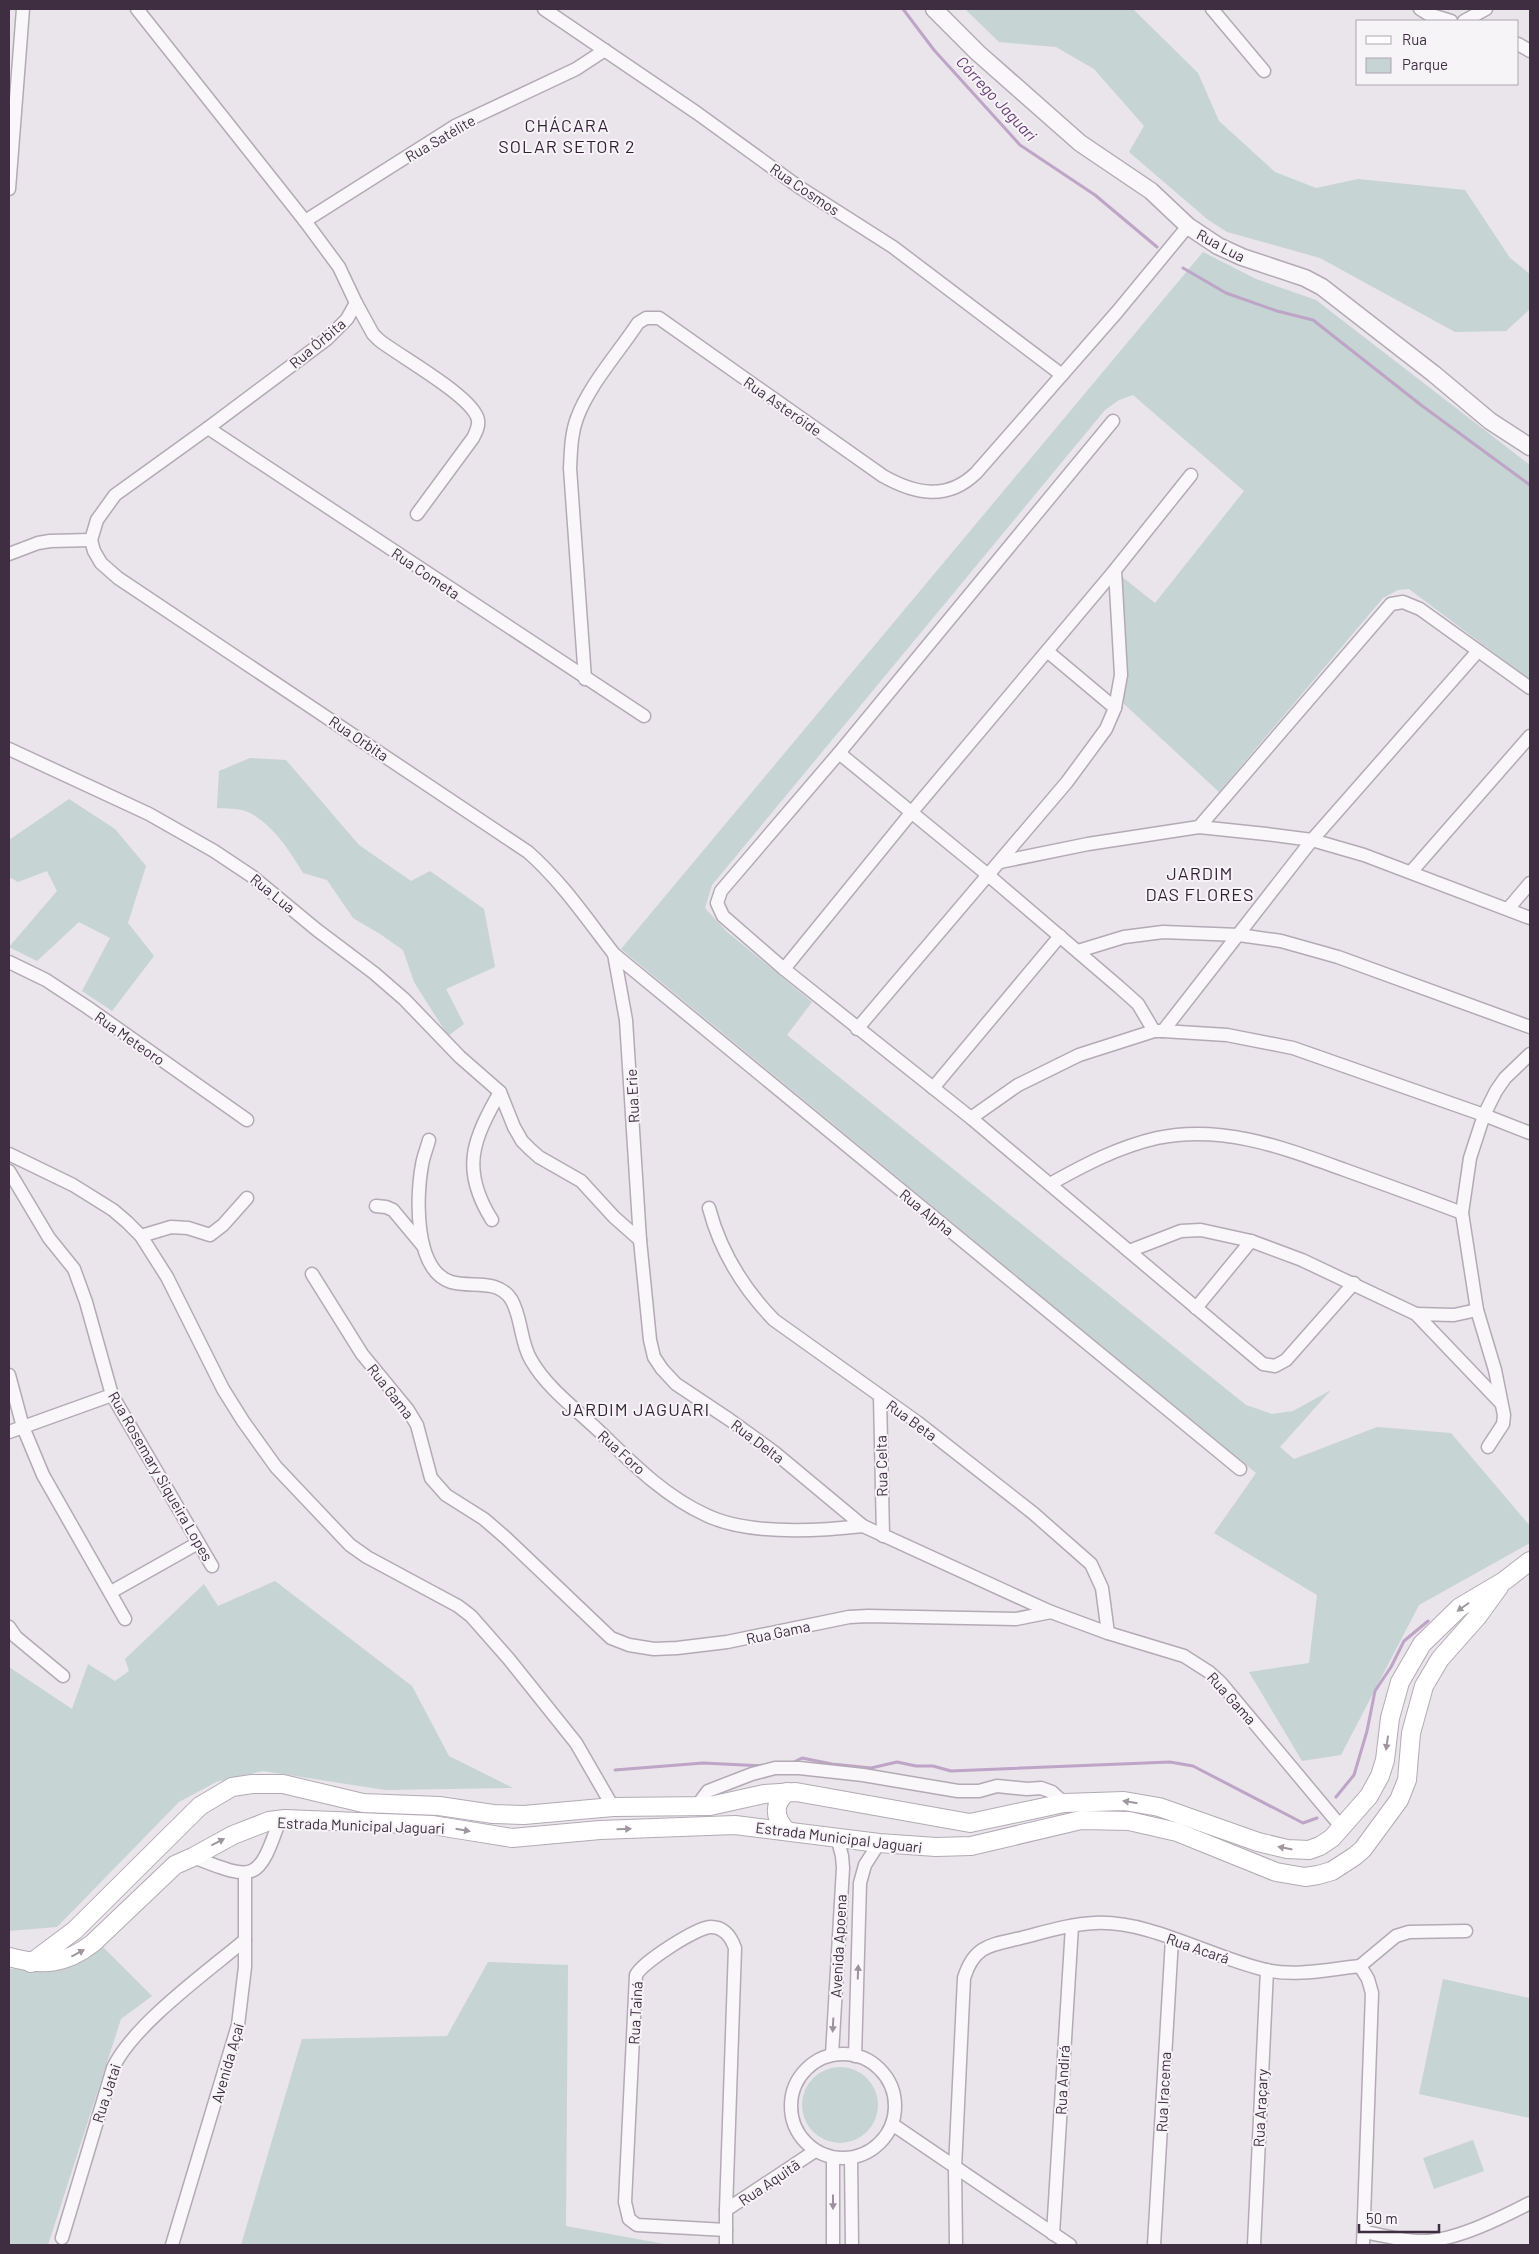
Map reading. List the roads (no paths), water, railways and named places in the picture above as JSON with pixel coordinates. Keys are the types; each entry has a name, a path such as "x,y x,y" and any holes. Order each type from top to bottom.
{"main road":[{"name":"Estrada Municipal Jaguari","path":"31,1963 75,1930 200,1806 232,1788 274,1783 363,1803 439,1806 493,1814 524,1816 612,1807 696,1807 787,1792 858,1802 938,1819 977,1823 1064,1803 1124,1801 1159,1807 1258,1842 1287,1849 1309,1850 1320,1846 1343,1829 1370,1796 1380,1776 1385,1760 1390,1718 1400,1682 1422,1644 1460,1607 1504,1581 1530,1562"},
{"name":"Estrada Municipal Jaguari","path":"9,1957 31,1963 52,1962 79,1954 100,1937 174,1865 233,1835 268,1821 280,1820 432,1824 505,1837 526,1838 591,1830 735,1825 879,1843 936,1847 971,1846 1081,1820 1129,1821 1177,1832 1276,1872 1305,1876 1332,1871 1363,1849 1399,1800 1407,1780 1411,1733 1424,1686 1440,1659 1478,1616 1504,1581"},
{"path":"786,1830 778,1820 776,1807 779,1800 787,1792"},
{"path":"1370,1796 1378,1795 1384,1798 1388,1802 1390,1811"},
{"path":"174,1865 166,1858 169,1846 195,1822 200,1806"},
{"path":"524,1816 526,1838"},
{"path":"936,1847 945,1832 938,1819"},
{"path":"1320,1846 1316,1860 1323,1868 1332,1871"}],"street":[{"path":"9,189 23,9"},
{"name":"Rua Órbita","path":"92,540 97,520 115,495 208,428 327,338 347,319 356,303 339,267 305,221 137,9"},
{"name":"Rua Cosmos","path":"544,9 697,113 799,187 893,246 1062,375"},
{"name":"Rua Lua","path":"934,9 978,52 1080,143 1150,191 1188,226 1218,246 1242,258 1305,278 1322,287 1434,374 1490,421 1530,447"},
{"path":"1212,9 1264,71"},
{"path":"1420,9 1428,14 1448,20"},
{"path":"1466,20 1486,9"},
{"path":"1519,45 1530,51"},
{"name":"Rua Satélite","path":"305,221 455,126 576,69 605,50"},
{"name":"Rua Asteróide","path":"585,679 570,468 571,445 577,419 584,403 638,323 646,318 659,318 883,476 899,485 916,490 942,491 964,484 1062,375 1188,226"},
{"path":"356,303 379,340 398,355 446,385 467,402 478,419 478,428 473,438 417,514"},
{"path":"1113,420 717,898 717,903 723,916 784,969 971,1118 1263,1364 1275,1366 1286,1360 1354,1283"},
{"name":"Rua Cometa","path":"208,428 585,679 644,716"},
{"path":"784,969 911,813 1115,570 1191,475"},
{"path":"9,554 38,543 92,540"},
{"name":"Rua Orbita","path":"92,540 94,551 101,563 118,578 528,852 550,871 614,954"},
{"path":"857,1029 1000,862 1072,775 1106,729 1115,708 1121,675 1115,570"},
{"path":"1199,828 1391,604 1403,602 1420,609 1530,688"},
{"path":"1047,651 1115,708"},
{"path":"1159,1031 1240,934 1312,840 1478,651"},
{"path":"1411,872 1530,736"},
{"name":"Rua Lua","path":"9,749 149,814 214,851 253,877 404,999 460,1057 500,1092"},
{"path":"839,753 988,874 1060,936 1138,1004 1159,1031"},
{"path":"1000,862 1088,844 1199,828 1312,840 1364,855 1530,918"},
{"path":"1508,909 1530,883"},
{"path":"1078,952 1124,937 1163,932 1240,934 1307,947 1530,1027"},
{"path":"933,1088 1060,936"},
{"name":"Rua Erie","path":"614,954 626,1020 640,1240"},
{"name":"Rua Alpha","path":"614,954 1240,1469"},
{"name":"Rua Meteoro","path":"9,962 46,980 87,1007 248,1120"},
{"path":"971,1118 1018,1085 1078,1055 1159,1031 1227,1035 1256,1039 1294,1048 1530,1133"},
{"path":"1488,1446 1504,1421 1495,1370 1477,1310 1462,1213 1470,1158 1484,1115 1505,1078 1530,1054"},
{"path":"492,1220 481,1203 476,1187 473,1162 474,1144 500,1092"},
{"path":"500,1092 522,1141 539,1157 581,1181 619,1222 640,1240"},
{"path":"1050,1184 1106,1154 1156,1138 1194,1134 1234,1135 1292,1151 1462,1213"},
{"name":"Rua Foro","path":"429,1140 422,1165 420,1225 427,1259 434,1271 444,1279 460,1284 489,1285 506,1294 516,1313 523,1342 531,1360 542,1375 621,1452 664,1490 685,1504 723,1522 756,1527 809,1530 863,1526"},
{"path":"9,1154 73,1185 113,1210 141,1236 167,1277 223,1388 243,1421 276,1467 350,1545 375,1561 458,1606 471,1616 508,1658 576,1743 612,1807"},
{"name":"Rua Rosemary Siqueira Lopes","path":"9,1171 49,1238 74,1270 86,1302 112,1395 212,1566"},
{"path":"141,1236 170,1227 188,1228 210,1235 223,1225 247,1198"},
{"path":"376,1206 386,1207 397,1213 424,1248"},
{"name":"Rua Beta","path":"709,1208 715,1231 735,1269 756,1301 774,1320 916,1422 1033,1513 1091,1564 1102,1588 1108,1633"},
{"path":"1129,1251 1181,1231 1201,1230 1251,1241 1302,1260 1416,1314 1501,1403"},
{"name":"Rua Delta","path":"640,1240 650,1340 654,1357 676,1384 774,1452 863,1526 1051,1612"},
{"path":"1196,1308 1251,1241"},
{"name":"Rua Gama","path":"312,1274 362,1354 408,1410 417,1425 431,1478 446,1495 484,1519 506,1538 611,1638 629,1645 654,1649 676,1648 727,1642 868,1616 1016,1619 1051,1612 1108,1633 1184,1656 1209,1672 1221,1683 1343,1829"},
{"path":"1416,1314 1454,1316 1477,1310"},
{"path":"9,1375 23,1427 43,1475 126,1619"},
{"path":"9,1432 112,1395"},
{"name":"Rua Celta","path":"880,1396 883,1536"},
{"path":"111,1592 198,1543"},
{"path":"11,1633 63,1676"},
{"path":"696,1807 708,1792 752,1774 775,1768 799,1768 863,1774 958,1791 979,1790 997,1786 1027,1789 1041,1788 1052,1792 1064,1803"},
{"path":"193,1857 245,1874 253,1871 264,1860 280,1820"},
{"name":"Avenida Apoena","path":"832,2055 843,1868 837,1838"},
{"name":"Avenida Apoena","path":"855,2056 860,1883 865,1865 879,1843"},
{"name":"Avenida Açaí","path":"172,2245 238,2025 246,1967 245,1874"},
{"name":"Rua Acará","path":"956,2245 955,2168 964,1978 968,1963 975,1953 988,1946 1095,1922 1118,1923 1267,1970 1295,1972 1360,1966"},
{"name":"Rua Tainá","path":"726,2210 736,1948 731,1937 713,1926 702,1928 654,1957 645,1963 636,1974 626,2202 630,2219 637,2225 726,2230"},
{"name":"Rua Andirá","path":"1062,2241 1072,1926"},
{"path":"1363,2245 1372,1993 1368,1979 1360,1966 1396,1936 1409,1932 1466,1931"},
{"name":"Rua Iracema","path":"1154,2245 1172,1939"},
{"name":"Rua Jatai","path":"62,2238 113,2068 119,2056 126,2045 163,2010 245,1940"},
{"name":"Rua Araçary","path":"1254,2245 1267,1970"},
{"path":"832,2055 855,2056 869,2061 880,2070 889,2082 895,2103 892,2124 886,2137 876,2147 864,2154 851,2158 834,2158 815,2151 804,2141 795,2128 791,2113 792,2097 796,2083 805,2070 817,2061 832,2055"},
{"path":"892,2124 1062,2241"},
{"name":"Rua Aquitã","path":"726,2245 726,2210 815,2151"},
{"path":"833,2245 834,2158"},
{"path":"851,2158 852,2245"},
{"path":"1364,2232 1421,2241 1438,2240 1484,2225 1530,2204"}],"waterway":[{"name":"Córrego Jaguari","path":"903,9 934,50 1020,145 1095,195 1157,247"},
{"path":"1183,268 1226,293 1277,311 1313,320 1421,405 1530,485"},
{"path":"1336,1797 1354,1775 1367,1731 1375,1691 1391,1667 1404,1641 1428,1621"},
{"path":"792,1763 802,1758 832,1764 871,1768 897,1762 916,1766 933,1766 951,1771 1170,1762 1193,1766 1303,1823 1317,1818"},
{"path":"615,1770 703,1763 764,1766"}],"district":[{"name":"CHÁCARA SOLAR SETOR 2","path":"567,135"},
{"name":"JARDIM DAS FLORES","path":"1200,883"},
{"name":"JARDIM JAGUARI","path":"636,1409"}]}
